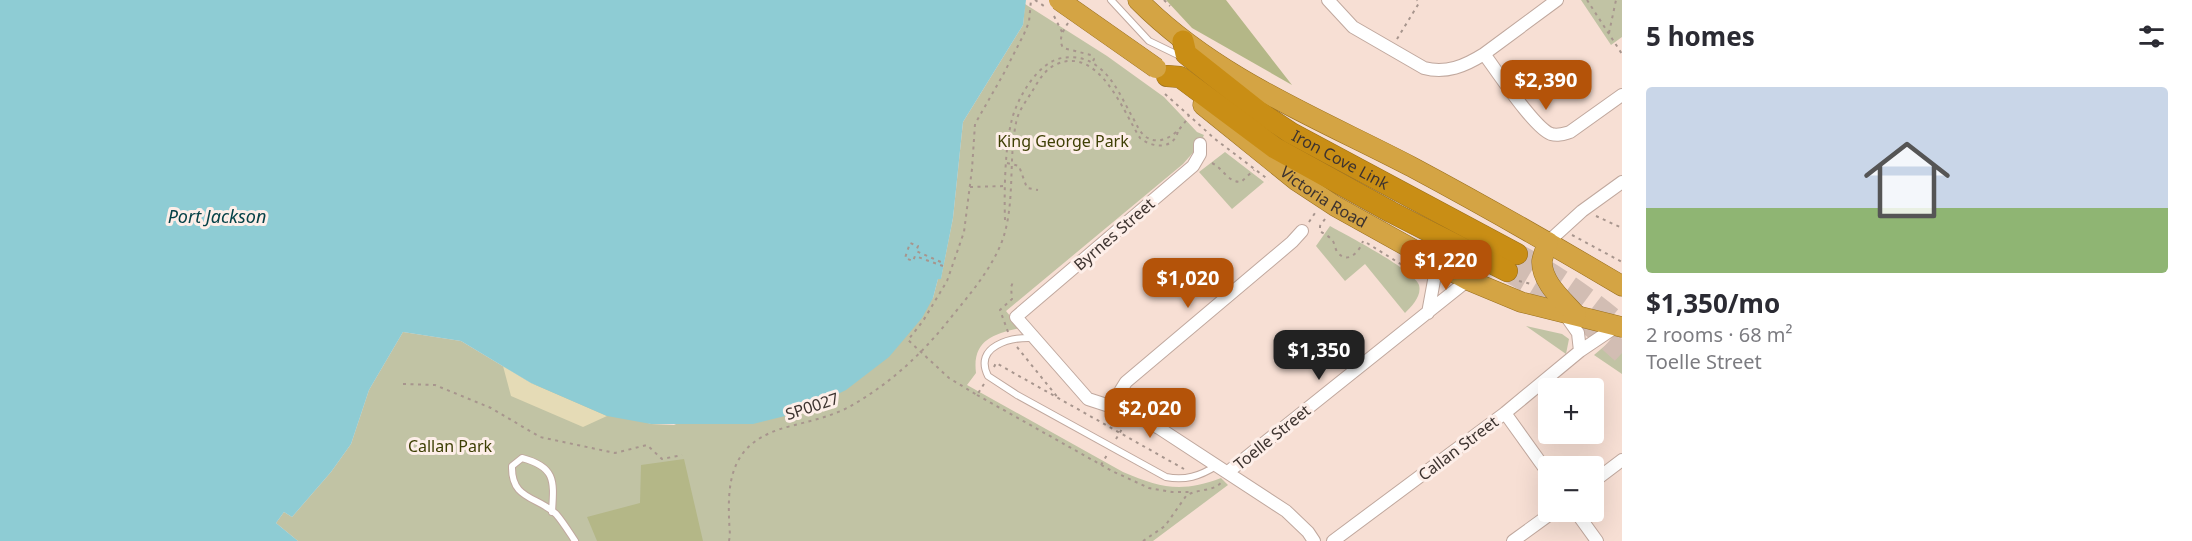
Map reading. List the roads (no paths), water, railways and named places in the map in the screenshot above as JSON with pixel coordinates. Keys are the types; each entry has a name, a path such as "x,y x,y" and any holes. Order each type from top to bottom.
{"highway":[{"path":"1138,0 1177,44 1259,90 1412,168 1548,242 1622,286"},
{"name":"Victoria Road","path":"1051,4 1162,79 1297,181 1335,206 1437,264 1468,280 1521,302 1620,327"},
{"name":"Iron Cove Link","path":"1162,79 1180,77 1275,148 1391,212 1512,262 1291,133 1258,111 1186,54 1177,44"},
{"path":"1548,242 1542,260 1543,272 1570,314"}],"street":[{"path":"1328,0 1353,27 1424,68 1447,71 1484,54 1557,0"},
{"path":"1484,54 1539,126 1553,134 1560,135 1569,132 1622,95"},
{"name":"Byrnes Street","path":"1034,338 1016,317 1192,166 1200,154 1200,144"},
{"path":"1548,242 1582,211 1622,182"},
{"path":"1118,409 1121,390 1126,382 1292,242 1302,231"},
{"path":"1428,313 1437,264"},
{"name":"Toelle Street","path":"1228,472 1468,280"},
{"path":"1570,314 1578,333 1580,351"},
{"name":"Callan Street","path":"1333,541 1505,413 1580,351 1620,327"},
{"path":"1034,338 1084,395 1098,403 1131,413 1159,428 1286,511 1314,541"},
{"path":"1505,413 1538,459"},
{"path":"1604,474 1622,460"},
{"path":"1513,541 1539,522"},
{"path":"1583,522 1597,541"}],"lane":[{"path":"1111,0 1149,40 1177,44"},
{"path":"1034,338 1010,339 991,349 985,360 988,376 1161,475 1172,478 1200,475 1217,466"},
{"path":"552,512 554,488 549,473 539,462 522,458 512,466 512,477 519,491 552,512 575,541"}],"water":[{"name":"Port Jackson","path":"0,0 1026,0 1023,25 963,122 953,218 941,279 938,279 933,298 922,318 889,357 846,390 801,412 753,424 651,424 607,416 531,383 461,341 403,332 369,390 351,444 331,472 292,517 284,512 276,523 298,541 0,541"}],"tunnel":[{"path":"1517,254 1571,287 1622,326"},
{"path":"1507,271 1567,308 1622,353"}],"park label":[{"name":"King George Park","path":"1063,141"},
{"name":"Callan Park","path":"450,446"}]}
